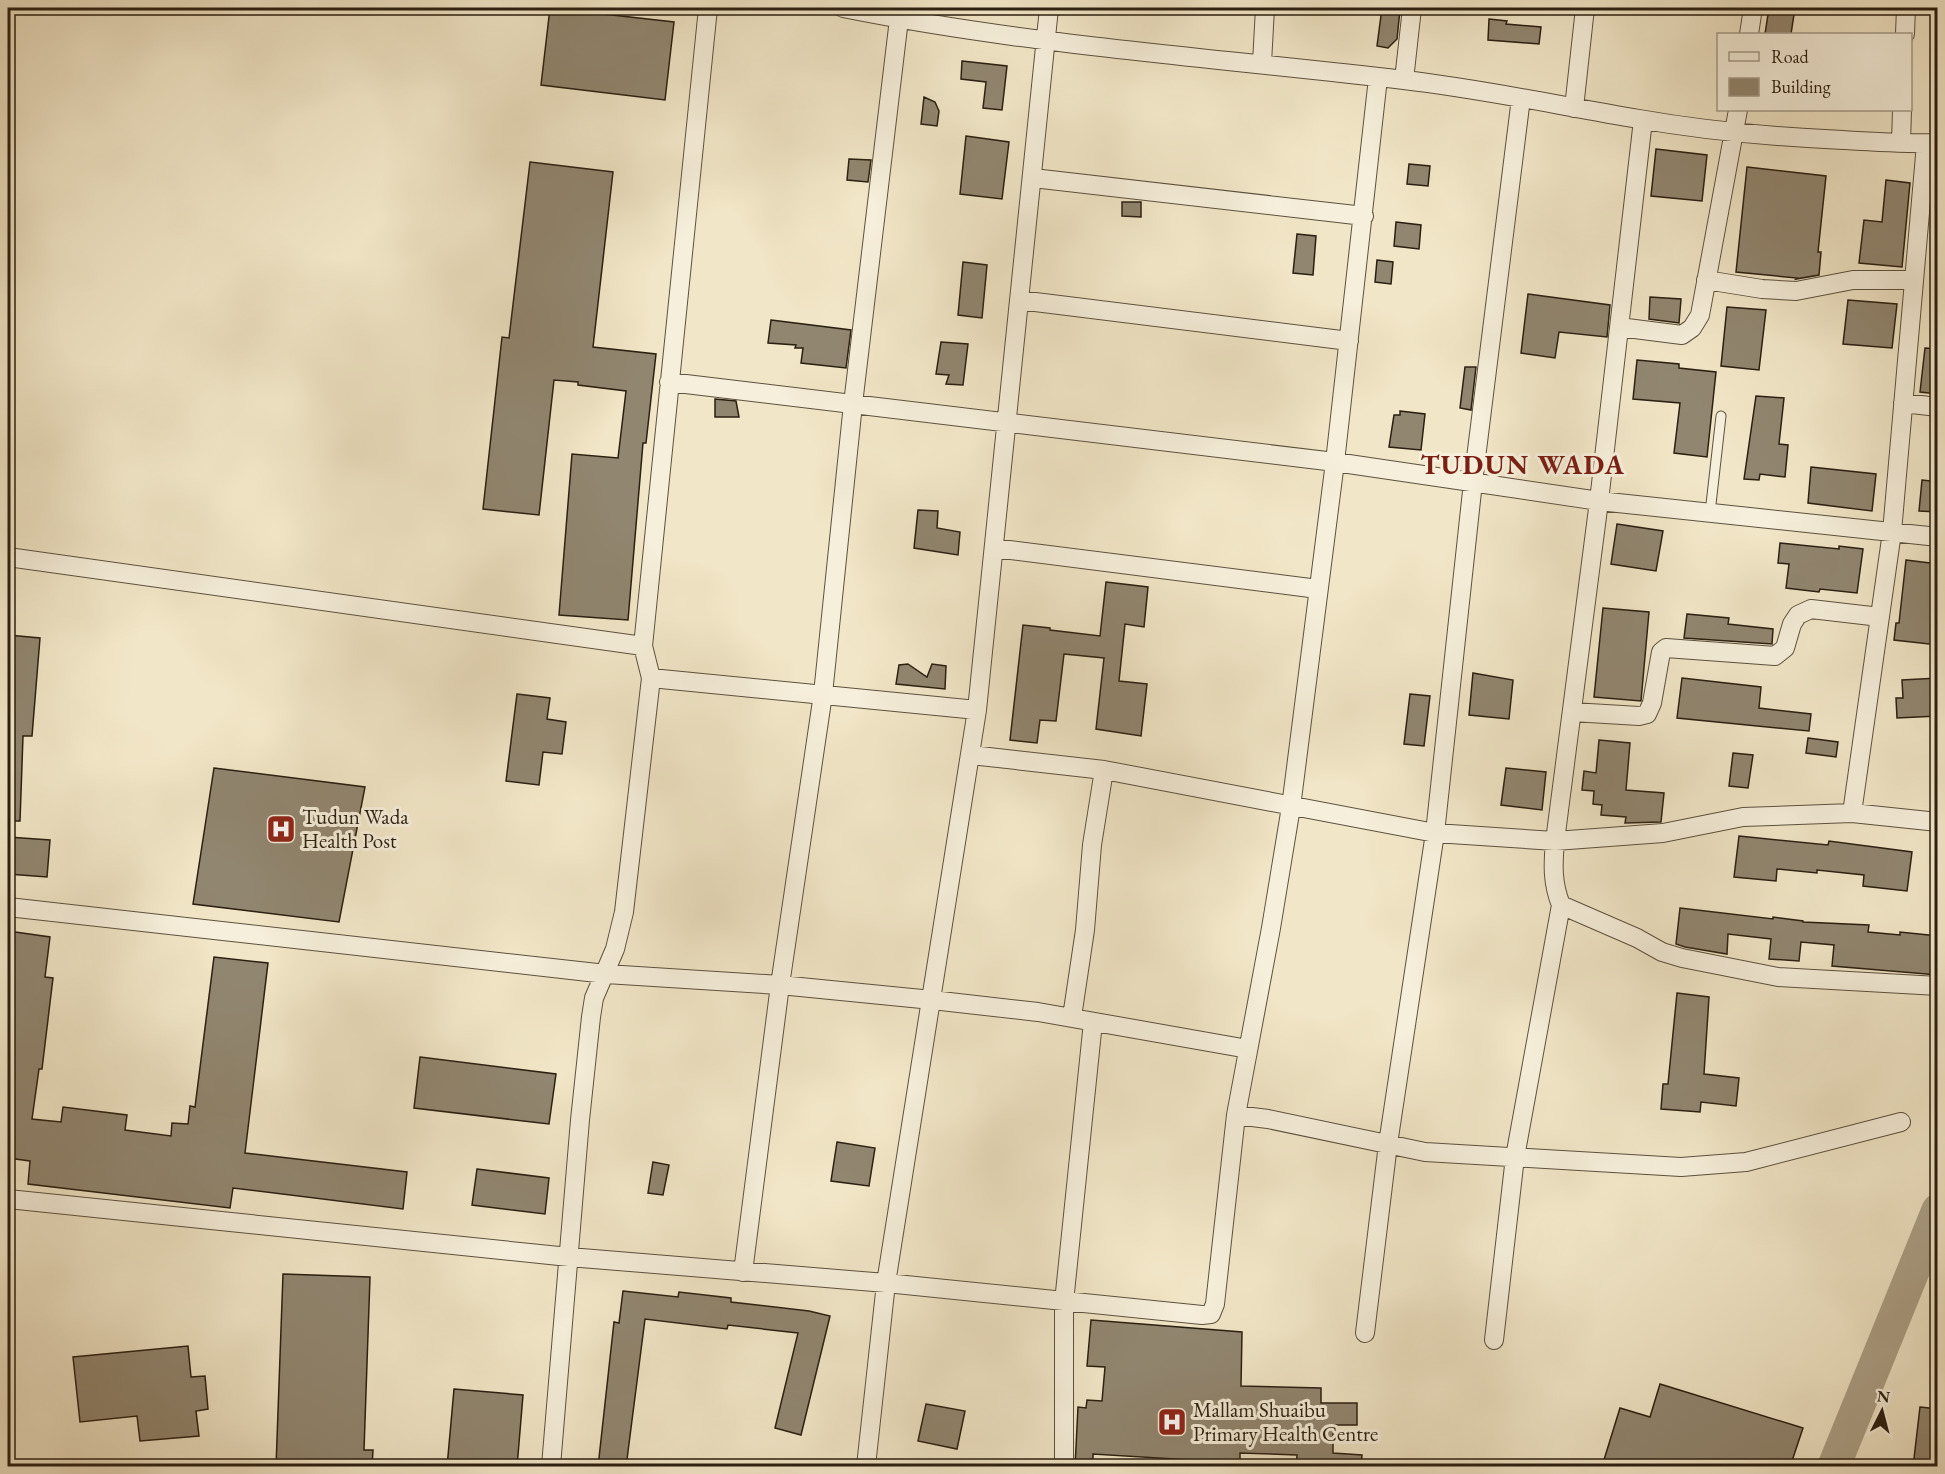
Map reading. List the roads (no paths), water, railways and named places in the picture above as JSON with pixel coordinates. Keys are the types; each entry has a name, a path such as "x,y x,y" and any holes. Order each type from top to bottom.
{"street":[{"path":"551,1467 580,1120 591,1017 594,998 615,949 624,912 651,678 643,646 708,8"},
{"path":"843,8 909,16 1046,41 1404,80 1643,120 1735,132 1932,144 1930,178 1914,280 1892,532 1852,813"},
{"path":"866,1467 886,1283 977,710 1049,8"},
{"path":"1262,63 1265,8"},
{"path":"1404,80 1412,8"},
{"path":"1574,108 1585,8"},
{"path":"1749,33 1753,8"},
{"path":"1905,33 1906,8"},
{"path":"743,1272 780,985 824,694 853,404 909,16"},
{"path":"8,1199 569,1257 886,1283 1202,1316 1211,1314 1215,1304 1236,1115 1291,807 1335,462 1378,78"},
{"path":"1365,1333 1388,1144 1435,833 1473,482 1521,98"},
{"path":"1619,327 1682,335 1692,328 1700,315 1738,111"},
{"path":"1901,143 1902,111"},
{"path":"1494,1340 1515,1157 1561,905 1552,873 1555,841 1599,501 1643,120"},
{"path":"1033,178 1364,216"},
{"path":"1707,280 1762,289 1796,291 1853,280 1914,280"},
{"path":"1018,300 1349,340"},
{"path":"669,382 1335,462 1599,501 1938,537"},
{"path":"1903,403 1938,407"},
{"path":"994,548 1318,589"},
{"path":"8,557 643,646"},
{"path":"1572,712 1639,716 1647,714 1653,703 1661,652 1666,648 1775,656 1785,648 1792,624 1798,615 1810,609 1880,617"},
{"path":"651,678 977,710"},
{"path":"971,756 1104,770 1435,833 1555,841 1663,832 1743,817 1852,813 1938,822"},
{"path":"1072,1017 1085,930 1092,845 1104,770"},
{"path":"1561,905 1637,938 1662,952 1682,958 1778,977 1938,986"},
{"path":"8,907 606,974 780,985 932,999 1072,1017 1248,1049"},
{"path":"1064,1467 1064,1302 1093,1022"},
{"path":"1236,1115 1268,1119 1425,1152 1681,1167 1746,1162 1901,1122"}],"lane":[{"path":"1710,513 1721,416"}],"waterway":[{"path":"1834,1466 1938,1210"}],"place":[{"name":"Tudun Wada Health Post","path":"281,829"},
{"name":"Mallam Shuaibu Primary Health Centre","path":"1172,1422"}],"district":[{"name":"TUDUN WADA","path":"1523,465"}]}
